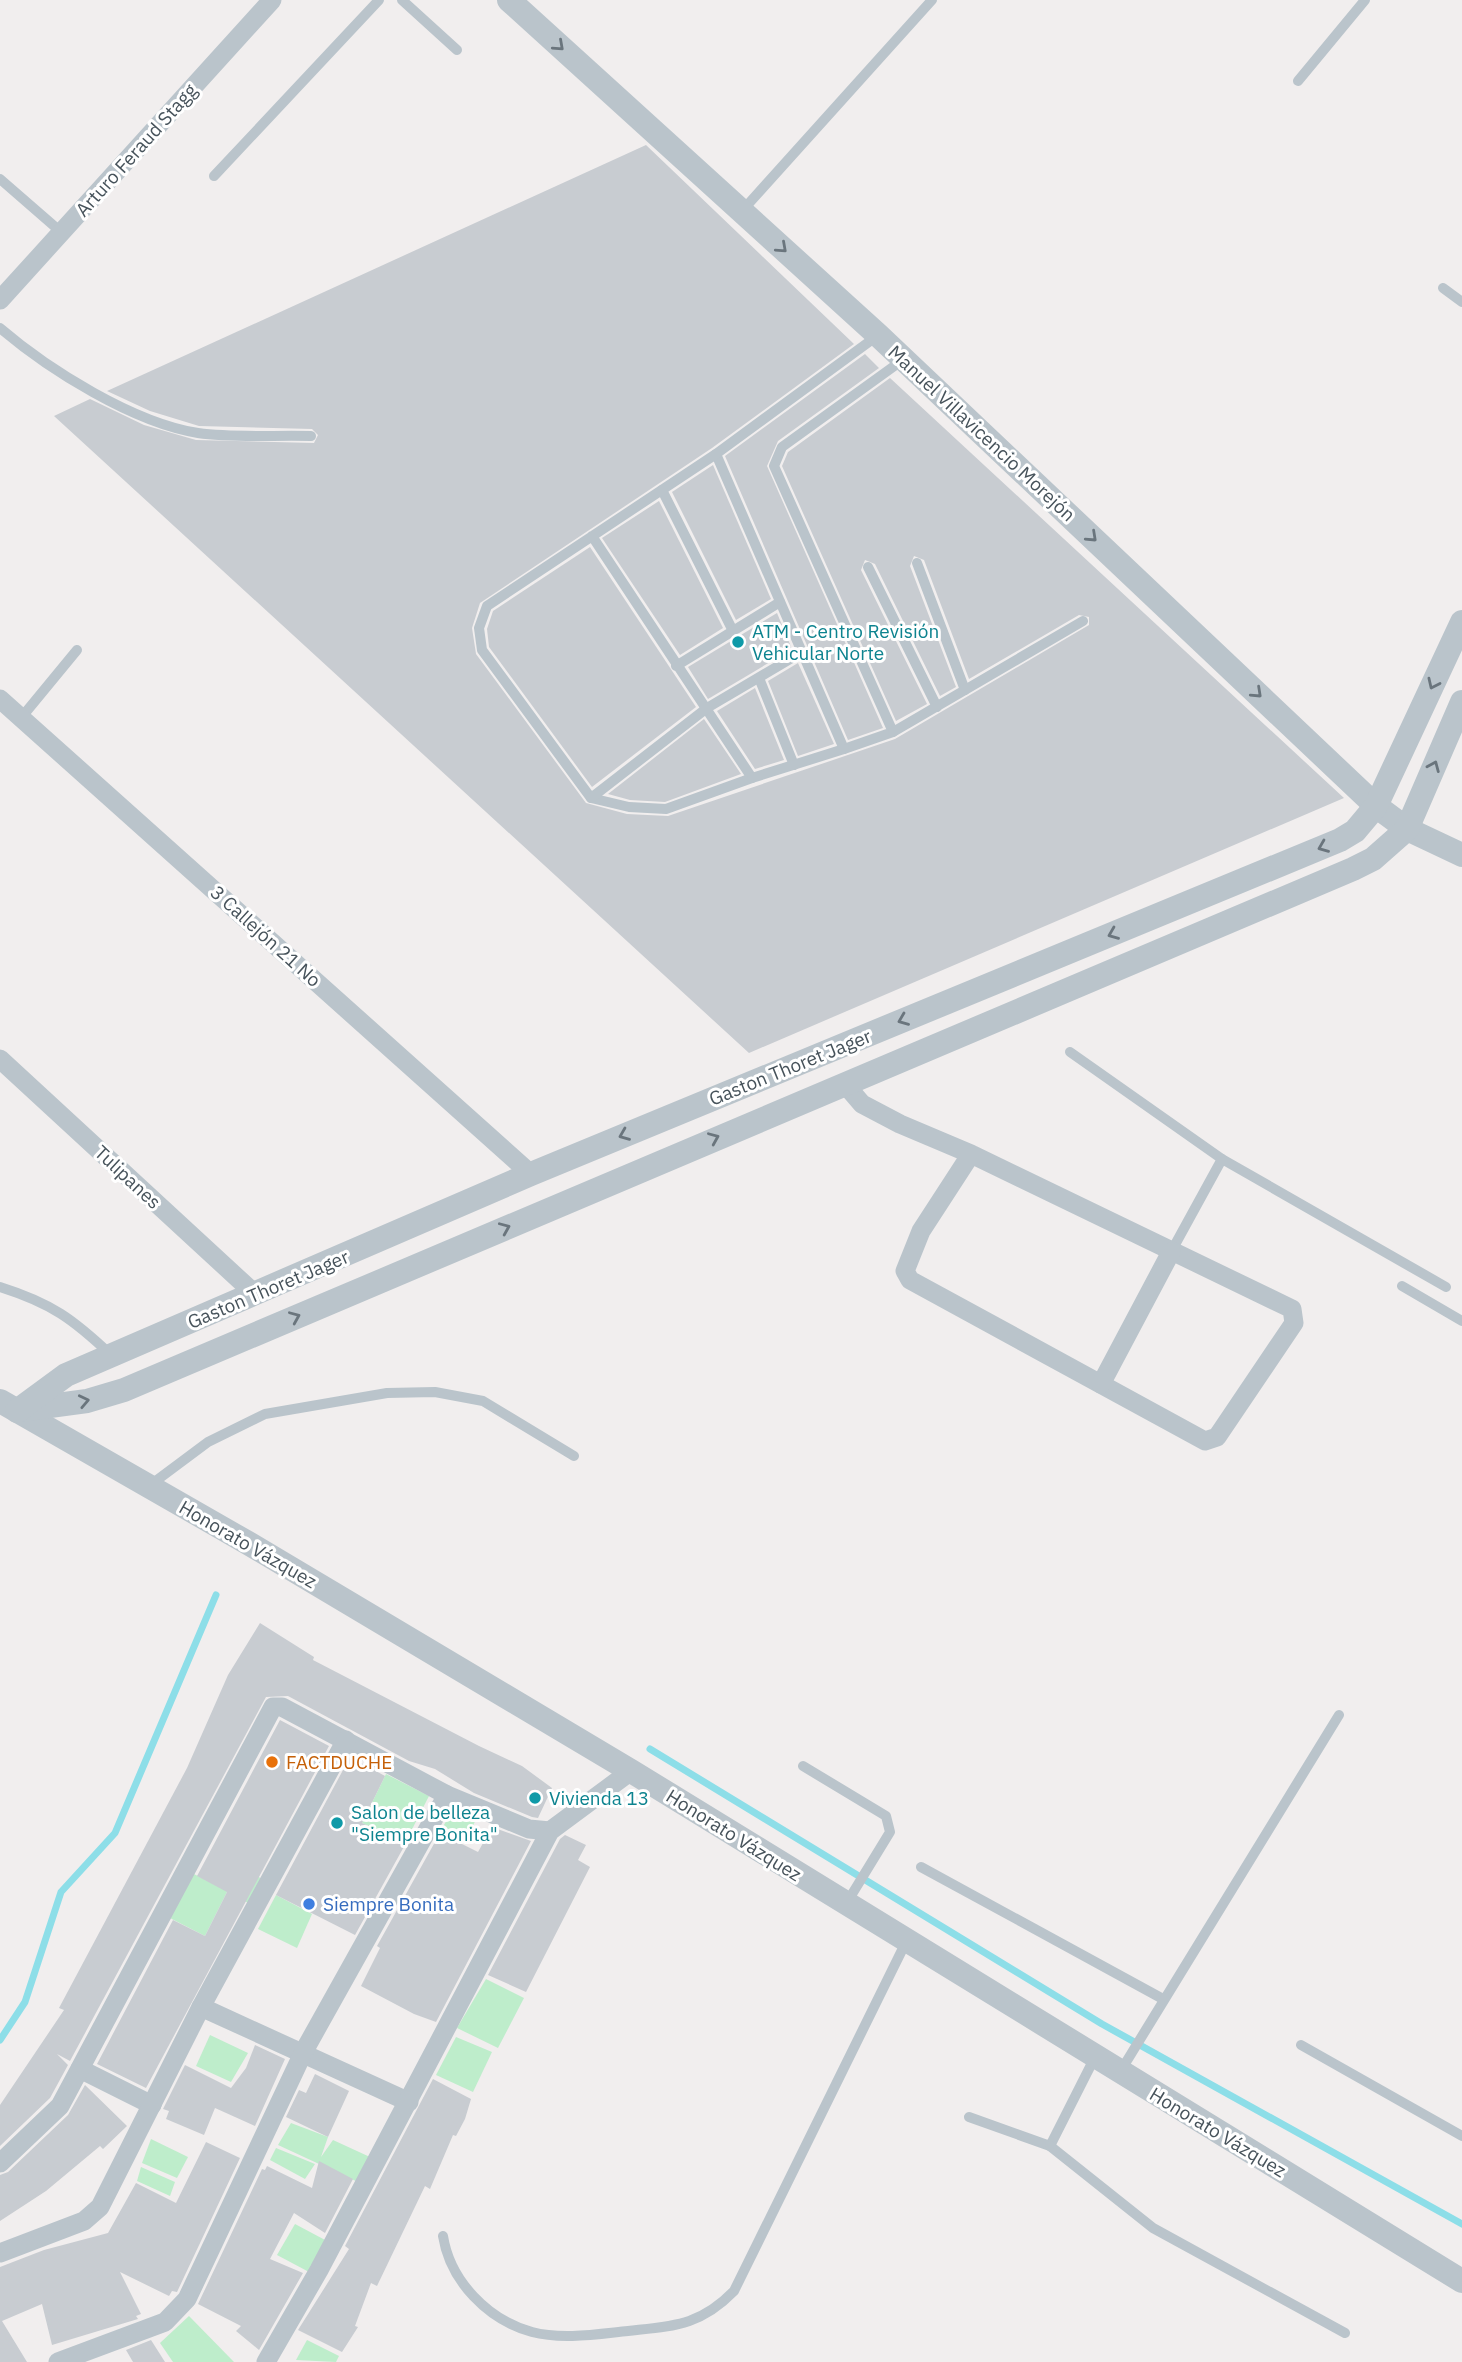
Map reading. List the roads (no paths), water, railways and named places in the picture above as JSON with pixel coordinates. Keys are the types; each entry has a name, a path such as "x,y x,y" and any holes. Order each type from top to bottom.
{"street":[{"name":"Arturo Feraud Stagg","path":"0,300 272,0"},
{"name":"Manuel Villavicencio Morejón","path":"509,0 904,359 1376,806 1407,829 1462,855"},
{"name":"Gaston Thoret Jager","path":"6,1410 66,1375 531,1174 1340,840 1355,831 1376,806 1462,622"},
{"name":"3 Callejón 21 No","path":"0,699 531,1174"},
{"name":"Gaston Thoret Jager","path":"6,1410 87,1401 124,1390 1353,869 1373,859 1407,829 1462,702"},
{"name":"Tulipanes","path":"0,1059 256,1295"},
{"path":"844,1083 862,1104 971,1154 1292,1309 1294,1323 1217,1437 1205,1441 910,1280 905,1271 921,1231 971,1154"},
{"path":"1101,1384 1171,1252"},
{"name":"Honorato Vázquez","path":"6,1410 148,1487 631,1771 852,1894 906,1942 1095,2057 1126,2062 1462,2281"},
{"path":"0,2163 60,2106 273,1707 282,1707 447,1795 529,1829 550,1832"},
{"path":"0,2253 84,2221 100,2207 201,2007 346,1740"},
{"path":"266,2362 409,2102 550,1832 631,1771"},
{"path":"58,2362 165,2322 187,2299 304,2051 447,1795"},
{"path":"201,2007 304,2051 409,2102"},
{"path":"80,2069 152,2105"}],"lane":[{"path":"214,176 379,0"},
{"path":"402,0 457,50"},
{"path":"742,212 932,0"},
{"path":"1298,81 1365,0"},
{"path":"0,179 61,232"},
{"path":"1443,288 1462,302"},
{"path":"0,328 78,382 151,420 198,433 311,436"},
{"path":"878,335 716,454 487,606 479,628 482,650 591,798 629,807 666,809 893,732 1083,621"},
{"path":"893,732 774,466 782,447 904,359"},
{"path":"716,454 844,750"},
{"path":"662,490 733,631"},
{"path":"592,536 752,778"},
{"path":"917,563 965,690"},
{"path":"868,567 937,707"},
{"path":"676,666 780,602"},
{"path":"21,718 77,650"},
{"path":"591,798 707,708 802,652"},
{"path":"758,678 794,765"},
{"path":"1070,1052 1222,1159 1446,1287"},
{"path":"1171,1252 1222,1159"},
{"path":"1402,1286 1462,1321"},
{"path":"0,1287 33,1297 72,1318 112,1356"},
{"path":"148,1487 208,1442 265,1414 387,1393 435,1392 483,1401 574,1456"},
{"path":"1126,2062 1339,1715"},
{"path":"803,1766 886,1816 890,1832 880,1853 852,1894"},
{"path":"921,1867 1163,1999"},
{"path":"443,2236 447,2260 479,2302 510,2323 533,2333 586,2336 686,2324 704,2316 733,2291 906,1942"},
{"path":"1301,2045 1462,2136"},
{"path":"1050,2146 1095,2057"},
{"path":"969,2117 1050,2146 1153,2228 1345,2333"}],"waterway":[{"path":"0,2040 25,2002 61,1892 115,1833 216,1595"},
{"path":"650,1749 1102,2024 1462,2224"}],"place":[{"name":"ATM - Centro Revisión Vehicular Norte","path":"738,642"},
{"name":"FACTDUCHE","path":"272,1762"},
{"name":"Vivienda 13","path":"535,1798"},
{"name":"Salon de belleza \"Siempre Bonita\"","path":"337,1823"},
{"name":"Siempre Bonita","path":"309,1904"}]}
